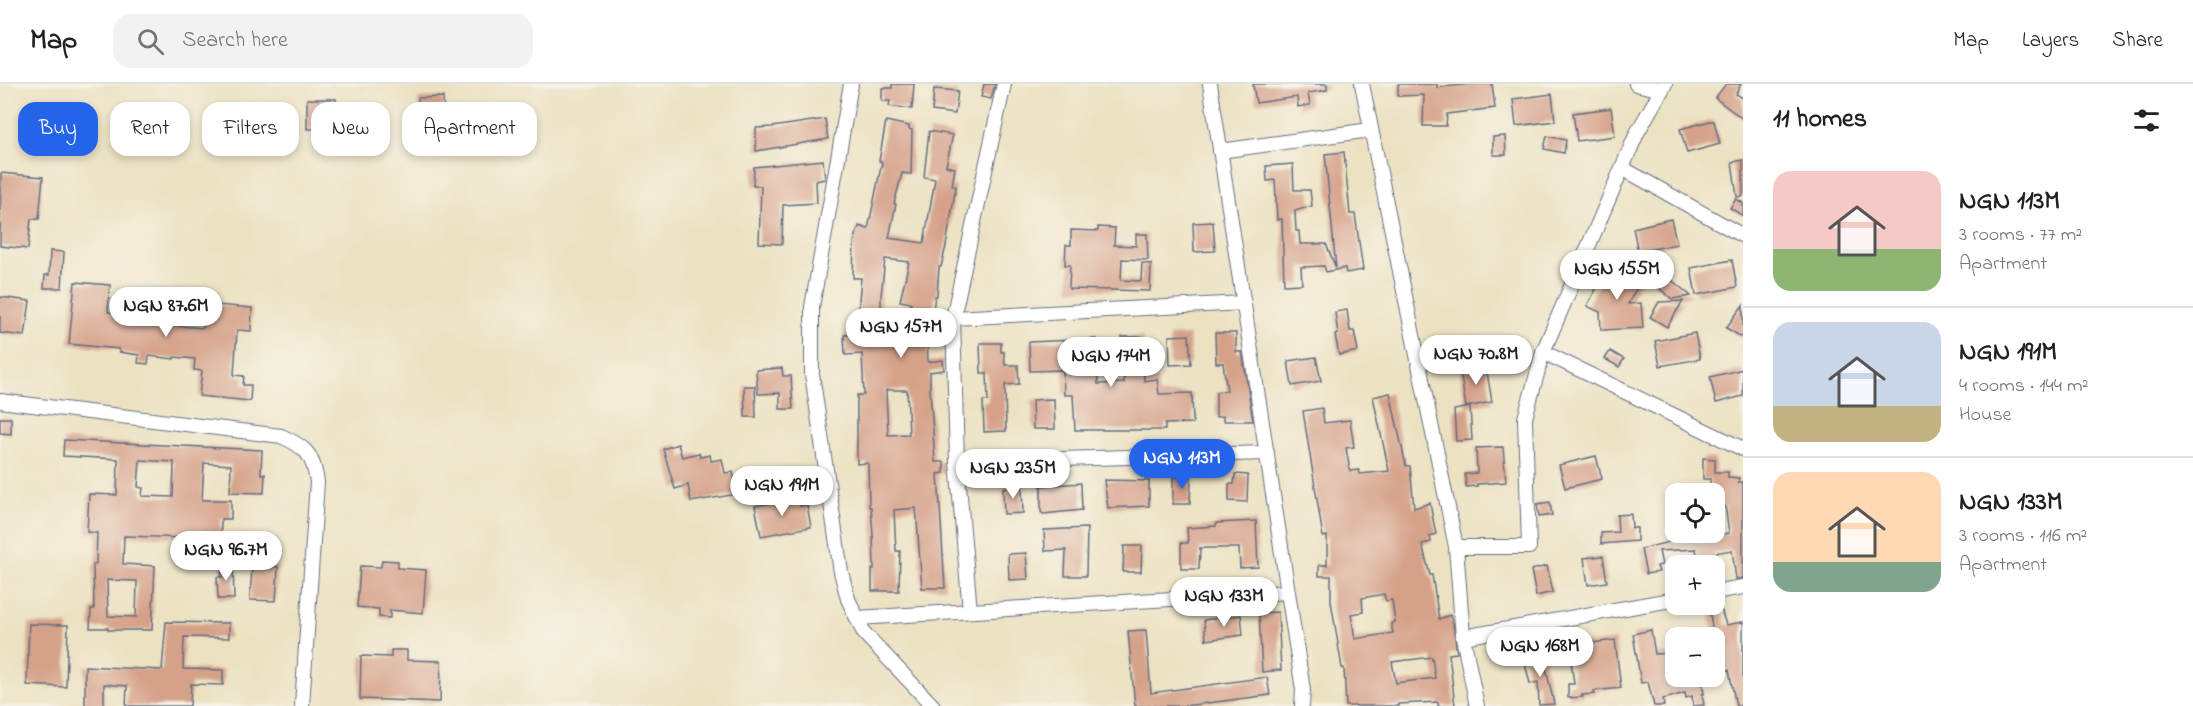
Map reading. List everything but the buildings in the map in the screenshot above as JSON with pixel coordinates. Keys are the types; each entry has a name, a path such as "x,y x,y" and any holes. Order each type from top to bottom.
{"street":[{"path":"851,84 812,307 812,374 841,572 848,599 864,633 933,706"},
{"path":"970,611 957,462 953,318 1004,84"},
{"path":"1210,84 1303,690 1302,706"},
{"path":"1362,84 1456,547 1463,637 1477,706"},
{"path":"1456,547 1529,547 1525,418 1543,352 1636,133 1664,87 1635,84"},
{"path":"1220,151 1370,130"},
{"path":"1622,168 1743,236"},
{"path":"953,318 1244,303"},
{"path":"1543,352 1743,449"},
{"path":"0,401 281,436 303,448 315,465 317,482 302,706"},
{"path":"957,462 1267,453"},
{"path":"1725,590 1743,587"},
{"path":"857,618 1288,592"},
{"path":"1463,637 1665,601"}]}
